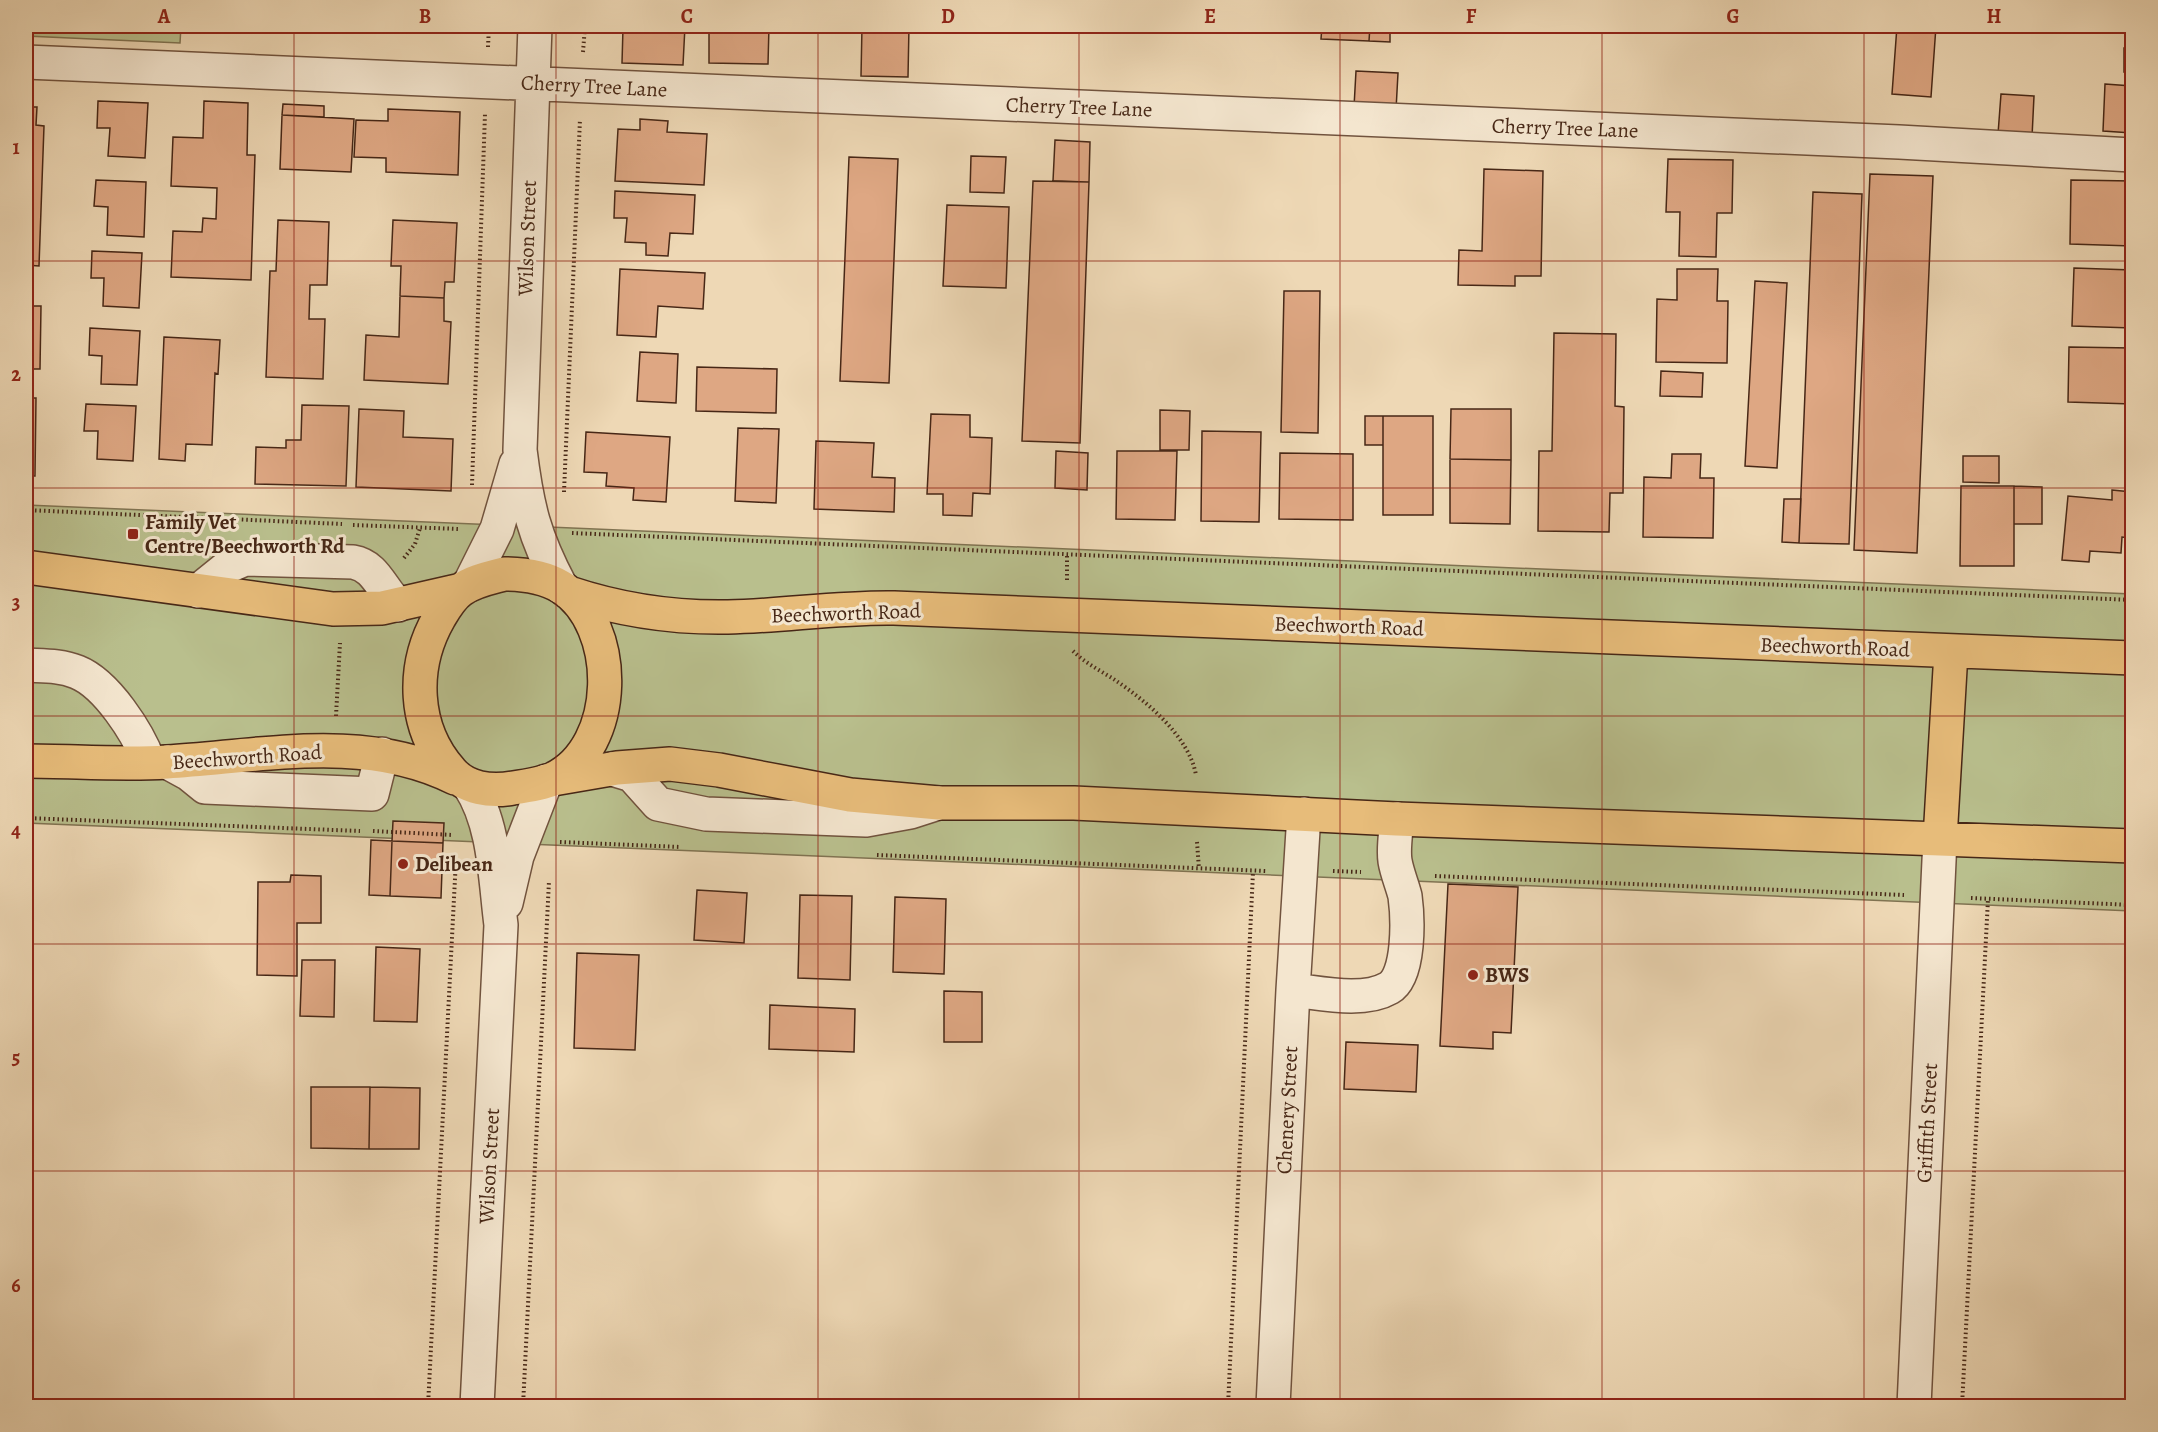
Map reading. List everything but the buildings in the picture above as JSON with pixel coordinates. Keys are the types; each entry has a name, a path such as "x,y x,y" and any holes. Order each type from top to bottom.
{"main road":[{"path":"26,567 343,609 398,605 465,587 486,578 515,574 535,577 565,590 582,609 596,636 603,662 606,689 598,722 586,746 575,762 549,780"},
{"path":"465,587 445,608 432,630 419,680 422,712 432,744 447,767 466,783 487,789 507,789 612,769 653,764 694,767 850,795 939,803 1074,803 1397,819 2133,846"},
{"name":"Beechworth Road","path":"565,590 612,607 697,616 758,616 864,608 1066,614 2133,658"},
{"path":"1940,839 1952,652"},
{"name":"Beechworth Road","path":"26,761 158,762 335,751 382,754 432,766 466,783"}],"street":[{"name":"Wilson Street","path":"535,26 520,450 529,514 544,554 565,590"},
{"name":"Cherry Tree Lane","path":"26,62 1899,142 2133,155"},
{"name":"Wilson Street","path":"465,587 497,529 520,450"},
{"path":"198,591 228,566 245,559 353,562 367,565 398,605"},
{"path":"26,665 55,666 83,674 128,720 158,762 189,774 205,787 372,794 382,754"},
{"path":"612,769 632,775 658,804 706,814 866,820 910,812 939,803"},
{"name":"Wilson Street","path":"477,1407 506,843 549,780"},
{"name":"Wilson Street","path":"466,783 506,843"},
{"name":"Chenery Street","path":"1273,1407 1304,814"},
{"path":"1293,990 1342,995 1372,994 1389,988 1400,978 1406,944 1405,897 1394,859 1397,819"},
{"name":"Griffith Street","path":"1914,1407 1940,839"}],"path":[{"path":"471,494 489,26"},
{"path":"564,497 585,26"},
{"path":"26,510 470,530"},
{"path":"374,575 410,554 420,528"},
{"path":"562,532 2133,600"},
{"path":"1067,554 1067,644 1079,657 1139,698 1161,719 1185,748 1195,768 1198,790 1196,808 1199,869"},
{"path":"335,751 337,683 343,609"},
{"path":"26,818 457,835 428,1407"},
{"path":"457,845 545,839 693,847"},
{"path":"869,855 1253,872 1300,871 2133,905"},
{"path":"1228,1407 1253,872"},
{"path":"523,1407 549,877"},
{"path":"1962,1407 1988,899"}],"green space":[{"path":"26,26 181,26 180,43 26,36"},
{"path":"26,505 2132,594 2132,911 26,823"}],"place":[{"name":"Family Vet Centre/Beechworth Rd","path":"133,534"},
{"name":"Delibean","path":"403,864"},
{"name":"BWS","path":"1473,975"}]}
